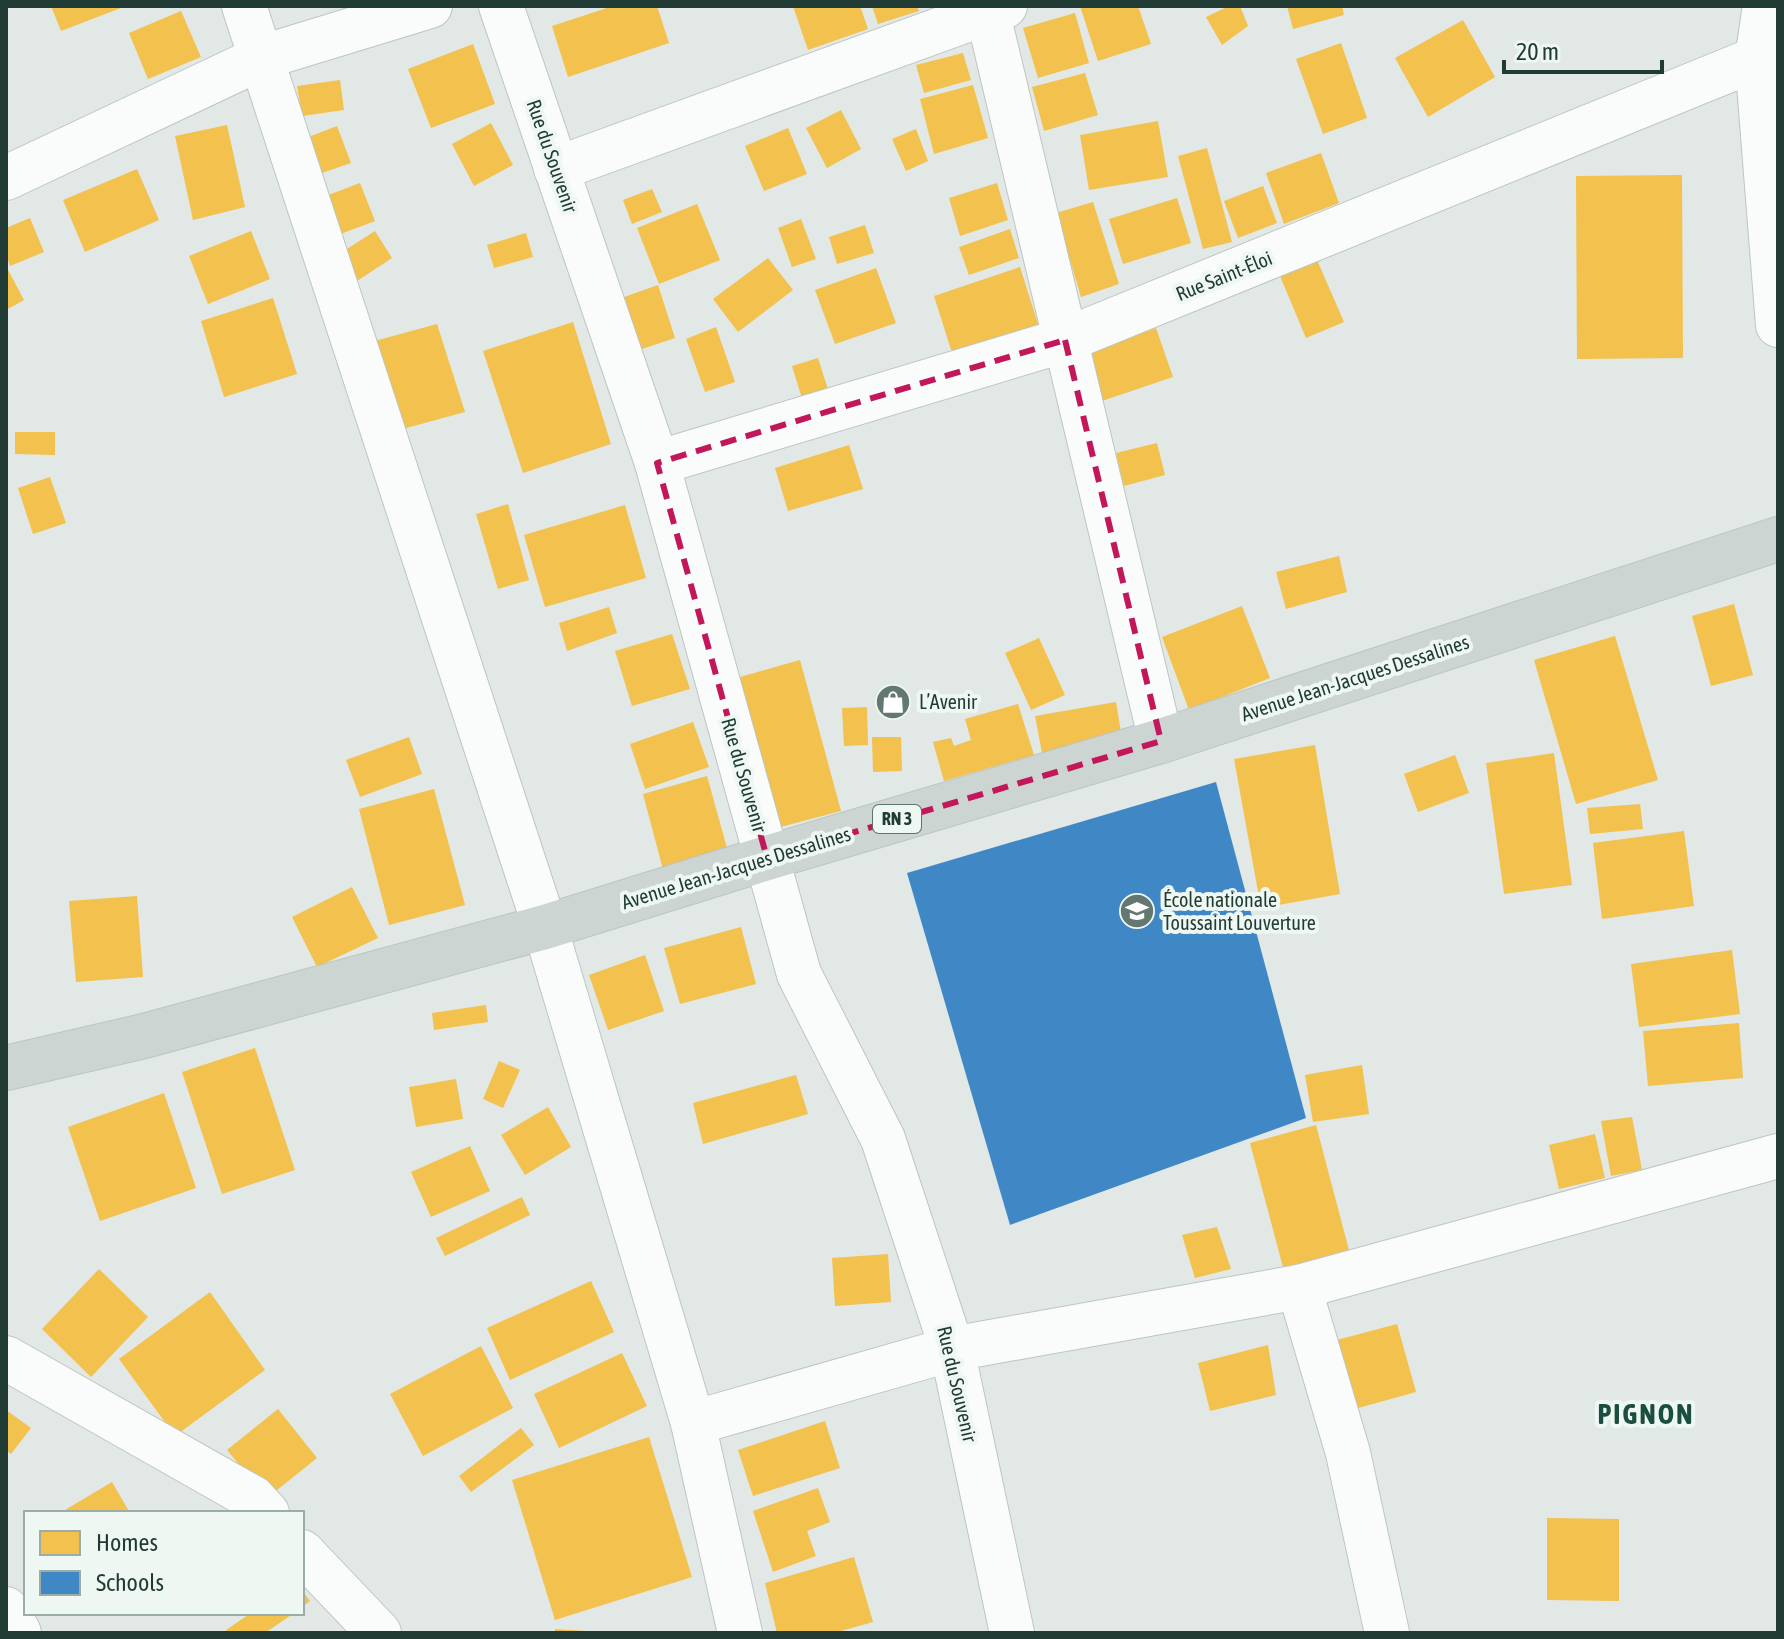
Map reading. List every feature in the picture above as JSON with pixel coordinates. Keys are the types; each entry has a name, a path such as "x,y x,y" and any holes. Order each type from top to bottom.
{"main road":[{"name":"Avenue Jean-Jacques Dessalines","path":"6,1068 144,1036 545,927 1161,741 1778,539"}],"street":[{"path":"244,6 545,927 693,1423 740,1633"},
{"path":"6,178 263,57 430,6"},
{"name":"Rue du Souvenir","path":"501,6 657,463 799,974 883,1139 952,1349 1012,1633"},
{"path":"1765,6 1778,325"},
{"path":"556,169 993,8 1065,340 1161,741"},
{"name":"Rue Saint-Éloi","path":"657,463 1065,340 1768,55"},
{"path":"693,1423 952,1349 1299,1287 1778,1156"},
{"path":"1299,1287 1348,1453 1387,1633"},
{"path":"6,1358 253,1498 265,1511"},
{"path":"304,1554 379,1633"},
{"path":"6,1609 19,1633"}],"highlighted area":[{"path":"1065,340 1161,741 767,858 657,463"}],"building: Homes":[{"path":"51,6 126,6 61,31"},
{"path":"613,6 657,6 669,43 568,77 552,26"},
{"path":"793,6 860,6 868,29 808,50"},
{"path":"872,6 917,6 919,11 878,24"},
{"path":"1080,6 1138,6 1151,44 1098,61"},
{"path":"1229,6 1240,6 1248,26 1222,45 1206,17"},
{"path":"1287,6 1342,6 1344,15 1293,29"},
{"path":"181,11 201,57 148,79 129,33"},
{"path":"1075,13 1089,63 1038,78 1023,28"},
{"path":"1463,20 1495,77 1428,117 1395,58"},
{"path":"1341,43 1367,118 1323,134 1296,59"},
{"path":"473,44 495,104 431,128 408,69"},
{"path":"963,53 971,80 924,93 916,65"},
{"path":"1085,73 1098,115 1044,131 1032,87"},
{"path":"340,80 344,110 302,116 297,86"},
{"path":"973,85 988,138 934,154 920,99"},
{"path":"841,110 861,149 827,168 806,128"},
{"path":"1158,121 1168,177 1089,190 1080,135"},
{"path":"491,123 513,165 474,186 452,144"},
{"path":"227,125 245,207 193,220 175,136"},
{"path":"337,126 351,163 319,174 306,138"},
{"path":"788,128 807,174 764,191 745,146"},
{"path":"916,129 928,161 906,171 892,139"},
{"path":"1207,148 1232,242 1203,249 1178,156"},
{"path":"1321,153 1339,203 1284,224 1266,173"},
{"path":"137,169 159,220 85,252 63,200"},
{"path":"1682,175 1683,358 1577,359 1576,176"},
{"path":"360,183 375,221 338,235 323,197"},
{"path":"997,183 1008,220 960,236 949,198"},
{"path":"1263,186 1277,223 1238,238 1224,201"},
{"path":"652,189 662,212 632,224 623,200"},
{"path":"1177,198 1191,243 1123,264 1109,219"},
{"path":"1093,202 1119,284 1081,297 1056,213"},
{"path":"697,204 720,260 659,284 637,228"},
{"path":"30,218 44,252 10,266 6,254 6,228"},
{"path":"801,219 816,259 792,267 778,228"},
{"path":"865,225 874,253 837,264 829,237"},
{"path":"1010,229 1019,258 969,275 959,247"},
{"path":"251,231 270,279 208,304 189,256"},
{"path":"375,231 392,258 354,283 336,256"},
{"path":"526,233 533,257 494,268 487,245"},
{"path":"768,258 793,290 738,332 713,299"},
{"path":"1317,260 1344,322 1306,338 1280,276"},
{"path":"6,266 24,300 6,310"},
{"path":"1020,267 1039,327 953,356 934,296"},
{"path":"876,268 896,323 835,344 815,290"},
{"path":"658,285 675,338 627,354 610,302"},
{"path":"273,298 297,374 224,397 201,321"},
{"path":"573,322 611,444 523,473 483,351"},
{"path":"437,324 465,412 388,433 360,345"},
{"path":"716,327 735,382 705,392 686,339"},
{"path":"1156,328 1173,377 1093,404 1076,357"},
{"path":"818,358 831,399 805,408 792,366"},
{"path":"15,432 55,432 55,455 15,454"},
{"path":"1157,443 1165,475 1124,486 1116,453"},
{"path":"849,445 863,489 788,511 775,468"},
{"path":"50,477 66,523 33,534 18,488"},
{"path":"508,504 529,580 498,589 476,514"},
{"path":"625,505 646,578 545,607 524,535"},
{"path":"1339,556 1347,592 1286,609 1276,572"},
{"path":"1734,604 1753,675 1711,686 1692,616"},
{"path":"1242,606 1270,678 1189,710 1162,637"},
{"path":"609,607 617,633 567,651 559,623"},
{"path":"672,634 690,689 632,706 615,651"},
{"path":"1615,636 1658,780 1576,804 1534,660"},
{"path":"1039,638 1065,695 1031,710 1005,653"},
{"path":"800,660 841,811 773,829 733,679"},
{"path":"1116,702 1122,738 1042,753 1035,716"},
{"path":"1018,704 1034,755 944,781 933,742 951,738 954,746 971,740 965,719"},
{"path":"867,707 868,745 844,746 842,708"},
{"path":"693,722 709,767 645,789 630,744"},
{"path":"409,737 422,774 360,797 346,760"},
{"path":"872,737 901,737 902,771 873,772"},
{"path":"1315,745 1340,894 1261,908 1234,759"},
{"path":"1554,753 1572,885 1504,894 1486,763"},
{"path":"1455,755 1469,793 1418,812 1404,774"},
{"path":"707,776 730,859 665,877 643,794"},
{"path":"434,789 465,905 389,925 359,809"},
{"path":"1640,804 1643,829 1590,834 1587,808"},
{"path":"1684,831 1694,906 1602,919 1593,843"},
{"path":"352,887 378,938 317,967 292,917"},
{"path":"137,896 143,977 76,982 69,901"},
{"path":"741,927 756,984 680,1004 664,948"},
{"path":"1732,950 1740,1014 1639,1027 1631,964"},
{"path":"645,955 664,1011 608,1030 589,975"},
{"path":"486,1005 488,1022 434,1030 432,1013"},
{"path":"1739,1023 1743,1078 1648,1086 1643,1031"},
{"path":"255,1048 295,1170 222,1194 182,1072"},
{"path":"499,1061 520,1070 503,1108 483,1099"},
{"path":"1362,1065 1369,1114 1313,1122 1305,1075"},
{"path":"796,1075 808,1114 703,1144 693,1103"},
{"path":"456,1079 463,1119 416,1127 409,1087"},
{"path":"164,1093 196,1188 100,1221 68,1127"},
{"path":"548,1107 571,1147 525,1175 501,1135"},
{"path":"1632,1117 1642,1170 1611,1176 1601,1121"},
{"path":"1316,1125 1350,1254 1284,1271 1250,1143"},
{"path":"1595,1134 1605,1178 1559,1189 1549,1145"},
{"path":"470,1146 490,1191 431,1217 411,1172"},
{"path":"522,1197 530,1215 445,1256 436,1238"},
{"path":"1217,1227 1231,1269 1195,1278 1182,1235"},
{"path":"888,1254 891,1302 835,1306 832,1258"},
{"path":"99,1269 148,1317 91,1377 42,1329"},
{"path":"591,1281 614,1332 510,1380 487,1328"},
{"path":"210,1292 265,1370 175,1436 119,1359"},
{"path":"1397,1324 1416,1392 1351,1410 1333,1341"},
{"path":"1268,1345 1276,1395 1210,1411 1198,1363"},
{"path":"481,1346 513,1408 423,1456 390,1394"},
{"path":"622,1353 647,1406 559,1448 534,1394"},
{"path":"278,1409 317,1458 267,1498 227,1450"},
{"path":"6,1410 31,1428 11,1454 6,1450"},
{"path":"825,1421 840,1468 753,1496 738,1450"},
{"path":"521,1428 534,1445 471,1492 459,1476"},
{"path":"649,1437 692,1577 555,1620 512,1480"},
{"path":"112,1482 129,1511 63,1511"},
{"path":"818,1488 830,1522 807,1531 816,1556 773,1572 753,1511"},
{"path":"1547,1518 1619,1519 1619,1601 1547,1600"},
{"path":"854,1557 873,1622 834,1633 777,1633 765,1583"},
{"path":"248,1615 291,1615 265,1633 228,1633 226,1630"},
{"path":"555,1629 586,1631 586,1633 555,1633"}],"building: Schools":[{"path":"1216,782 1306,1118 1010,1225 907,873"}],"place":[{"name":"L’Avenir","path":"893,702"},
{"name":"École nationale Toussaint Louverture","path":"1137,911"}],"district":[{"name":"PIGNON","path":"1646,1414"}]}
